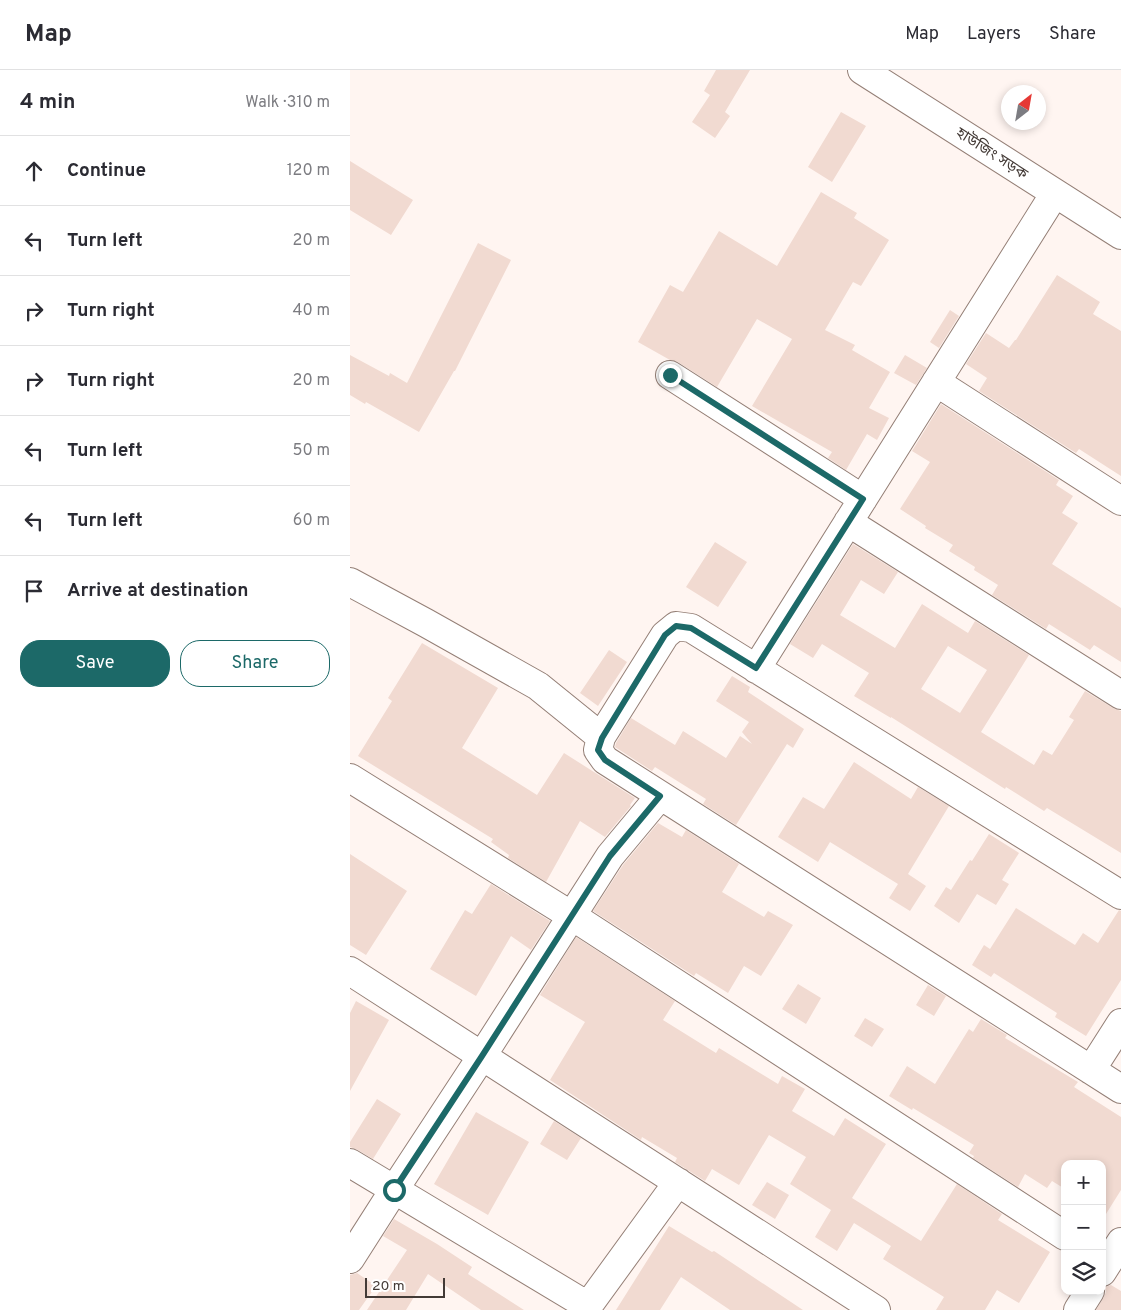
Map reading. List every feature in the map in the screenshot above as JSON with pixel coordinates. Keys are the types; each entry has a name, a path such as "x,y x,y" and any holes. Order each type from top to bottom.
{"street":[{"name":"হাউজিং সড়ক","path":"862,70 1121,235"},
{"path":"756,668 1055,193"},
{"path":"670,375 863,499"},
{"path":"936,382 1121,501"},
{"path":"848,522 1121,694"},
{"path":"350,582 538,686 602,738"},
{"path":"1121,895 691,628 676,626 665,635 602,738 598,750 605,760 660,796 1121,1089"},
{"path":"350,778 572,916 1061,1233"},
{"path":"350,1259 610,856 660,796"},
{"path":"350,971 876,1310"},
{"path":"1091,1070 1121,1023"},
{"path":"350,1163 586,1308 678,1182"},
{"path":"1078,1310 1087,1295"}],"building":[{"path":"716,70 750,70 725,112 730,116 715,138 692,122 710,95 704,91"},
{"path":"841,112 866,126 832,182 808,167"},
{"path":"350,161 413,200 391,235 350,210"},
{"path":"821,192 857,213 854,218 889,240 861,286 853,282 825,330 855,345 852,350 890,372 869,408 889,418 877,440 867,434 846,470 828,458 832,452 752,406 792,339 757,319 717,387 678,362 670,360 638,342 670,285 683,292 719,231 777,266"},
{"path":"478,243 511,260 455,371 419,432 350,395 350,355 389,376 390,373 407,383"},
{"path":"1057,275 1100,302 1093,314 1121,331 1121,476 1079,449 1076,453 979,391 987,378 966,364 986,333 1009,348"},
{"path":"950,310 959,316 939,348 930,342"},
{"path":"905,355 927,368 916,385 894,373"},
{"path":"941,404 1059,480 1056,485 1073,496 1062,513 1078,523 1052,564 1121,608 1121,662 1094,645 1090,650 1049,624 1046,629 992,595 998,585 974,570 975,567 949,551 953,545 925,528 926,526 900,509 930,462 912,451"},
{"path":"715,542 747,562 718,607 686,587"},
{"path":"853,544 898,572 884,594 861,580 840,615 895,648 922,604 968,633 975,621 1029,655 981,732 1034,765 1043,750 1052,755 1074,720 1069,717 1085,691 1121,711 1121,853 1047,808 1044,811 1006,787 1005,789 891,717 854,696 869,673 822,644 813,658 790,644","holes":["948,646 987,670 960,713 921,689"]},
{"path":"422,643 498,688 462,748 537,795 564,753 635,798 631,806 605,837 580,821 546,882 508,858 509,855 491,842 493,839 358,756 392,701 388,698"},
{"path":"609,650 627,662 598,706 580,693"},
{"path":"732,676 750,687 748,692 804,729 793,748 787,744 736,825 703,804 706,799 655,767 652,771 615,747 631,718 675,745 683,731 726,758 740,736 752,744 742,732 749,722 716,701"},
{"path":"854,762 911,799 918,787 949,806 908,874 926,886 910,911 889,898 898,884 830,842 818,862 778,837 803,797 824,809"},
{"path":"658,823 682,837 686,830 739,864 722,892 764,917 768,911 793,925 761,976 744,966 728,993 696,973 694,976 593,911 623,865"},
{"path":"989,834 1019,853 1002,880 1009,884 996,905 977,894 959,923 934,906 946,887 951,890"},
{"path":"350,854 407,891 366,955 350,945"},
{"path":"491,884 550,921 531,950 511,936 476,996 430,969 465,910 472,914"},
{"path":"1016,908 1075,945 1083,933 1098,943 1119,910 1121,911 1121,980 1086,1036 1055,1017 1057,1013 994,973 991,977 972,965 984,945 990,949"},
{"path":"576,937 675,1001 663,1020 716,1053 719,1048 778,1084 782,1076 805,1089 792,1111 834,1136 845,1118 886,1144 852,1198 921,1241 957,1184 1002,1214 998,1220 1050,1252 1019,1303 997,1290 985,1310 936,1310 944,1297 883,1259 891,1246 854,1223 837,1251 815,1237 831,1210 790,1184 806,1157 769,1135 739,1185 712,1169 705,1181 675,1162 677,1158 642,1137 641,1140 550,1080 585,1022 540,995"},
{"path":"798,984 821,998 806,1024 782,1009"},
{"path":"928,985 946,996 934,1016 916,1005"},
{"path":"356,1001 389,1020 350,1091 350,1013"},
{"path":"865,1018 884,1029 872,1047 854,1036"},
{"path":"981,1019 1007,1035 1005,1038 1078,1082 1074,1087 1121,1117 1121,1190 1106,1214 1106,1160 1061,1160 1061,1187 1052,1181 1047,1188 1025,1174 1018,1187 973,1158 974,1156 969,1153 974,1145 913,1108 912,1110 889,1096 907,1066 935,1084 969,1029 973,1032"},
{"path":"377,1099 401,1114 373,1159 350,1147 350,1142"},
{"path":"476,1112 529,1142 488,1215 434,1184"},
{"path":"554,1121 581,1138 567,1160 540,1144"},
{"path":"767,1182 789,1195 775,1219 752,1205"},
{"path":"394,1219 472,1267 468,1274 524,1310 481,1310 428,1274 406,1310 367,1310 407,1250 383,1236"},
{"path":"669,1226 712,1252 714,1251 803,1310 730,1310 681,1277 660,1310 616,1310"},
{"path":"357,1273 376,1286 359,1310 350,1310 350,1275"},
{"path":"1111,1285 1121,1291 1121,1310 1096,1310 1106,1295 1106,1287"}],"route":[{"path":"394,1190 610,856 660,796 605,760 598,750 602,738 665,635 676,626 691,628 756,668 863,499 670,375"}]}
